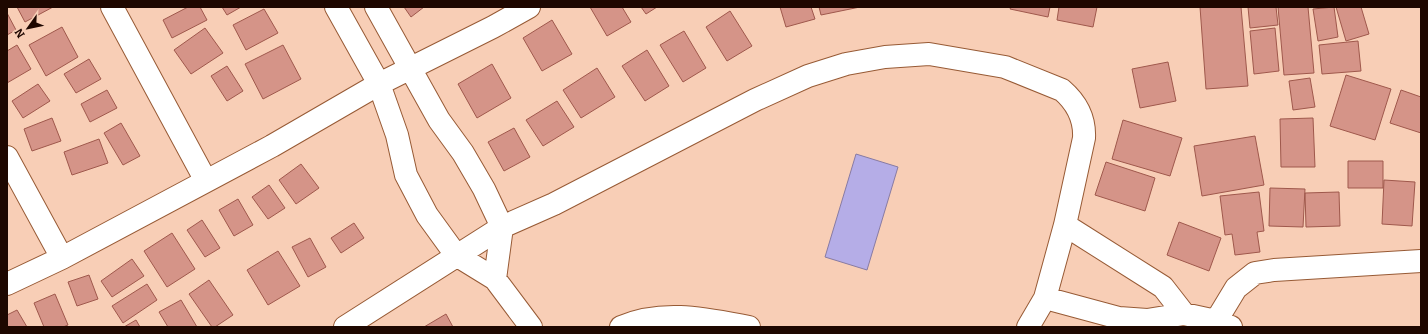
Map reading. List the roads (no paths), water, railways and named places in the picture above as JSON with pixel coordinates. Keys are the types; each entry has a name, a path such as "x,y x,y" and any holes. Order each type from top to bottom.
{"street":[{"path":"112,7 206,181"},
{"path":"336,7 379,84 397,135 406,175 427,215 456,255 495,279 531,327"},
{"path":"376,7 439,120 463,153 484,189 502,227 495,279"},
{"path":"7,284 62,258 272,146 379,84 493,28 529,7"},
{"path":"346,327 456,255 502,227 554,204 755,100 808,76 846,64 885,57 929,54 1006,67 1062,90 1070,97 1079,109 1084,130 1065,225 1045,298 1028,327"},
{"path":"7,157 62,258"},
{"path":"1065,225 1163,287 1184,314"},
{"path":"1045,298 1119,318 1147,320 1184,314 1220,325 1236,288 1255,273 1274,270 1421,260"},
{"path":"621,327 654,317 694,318 749,327"}]}
